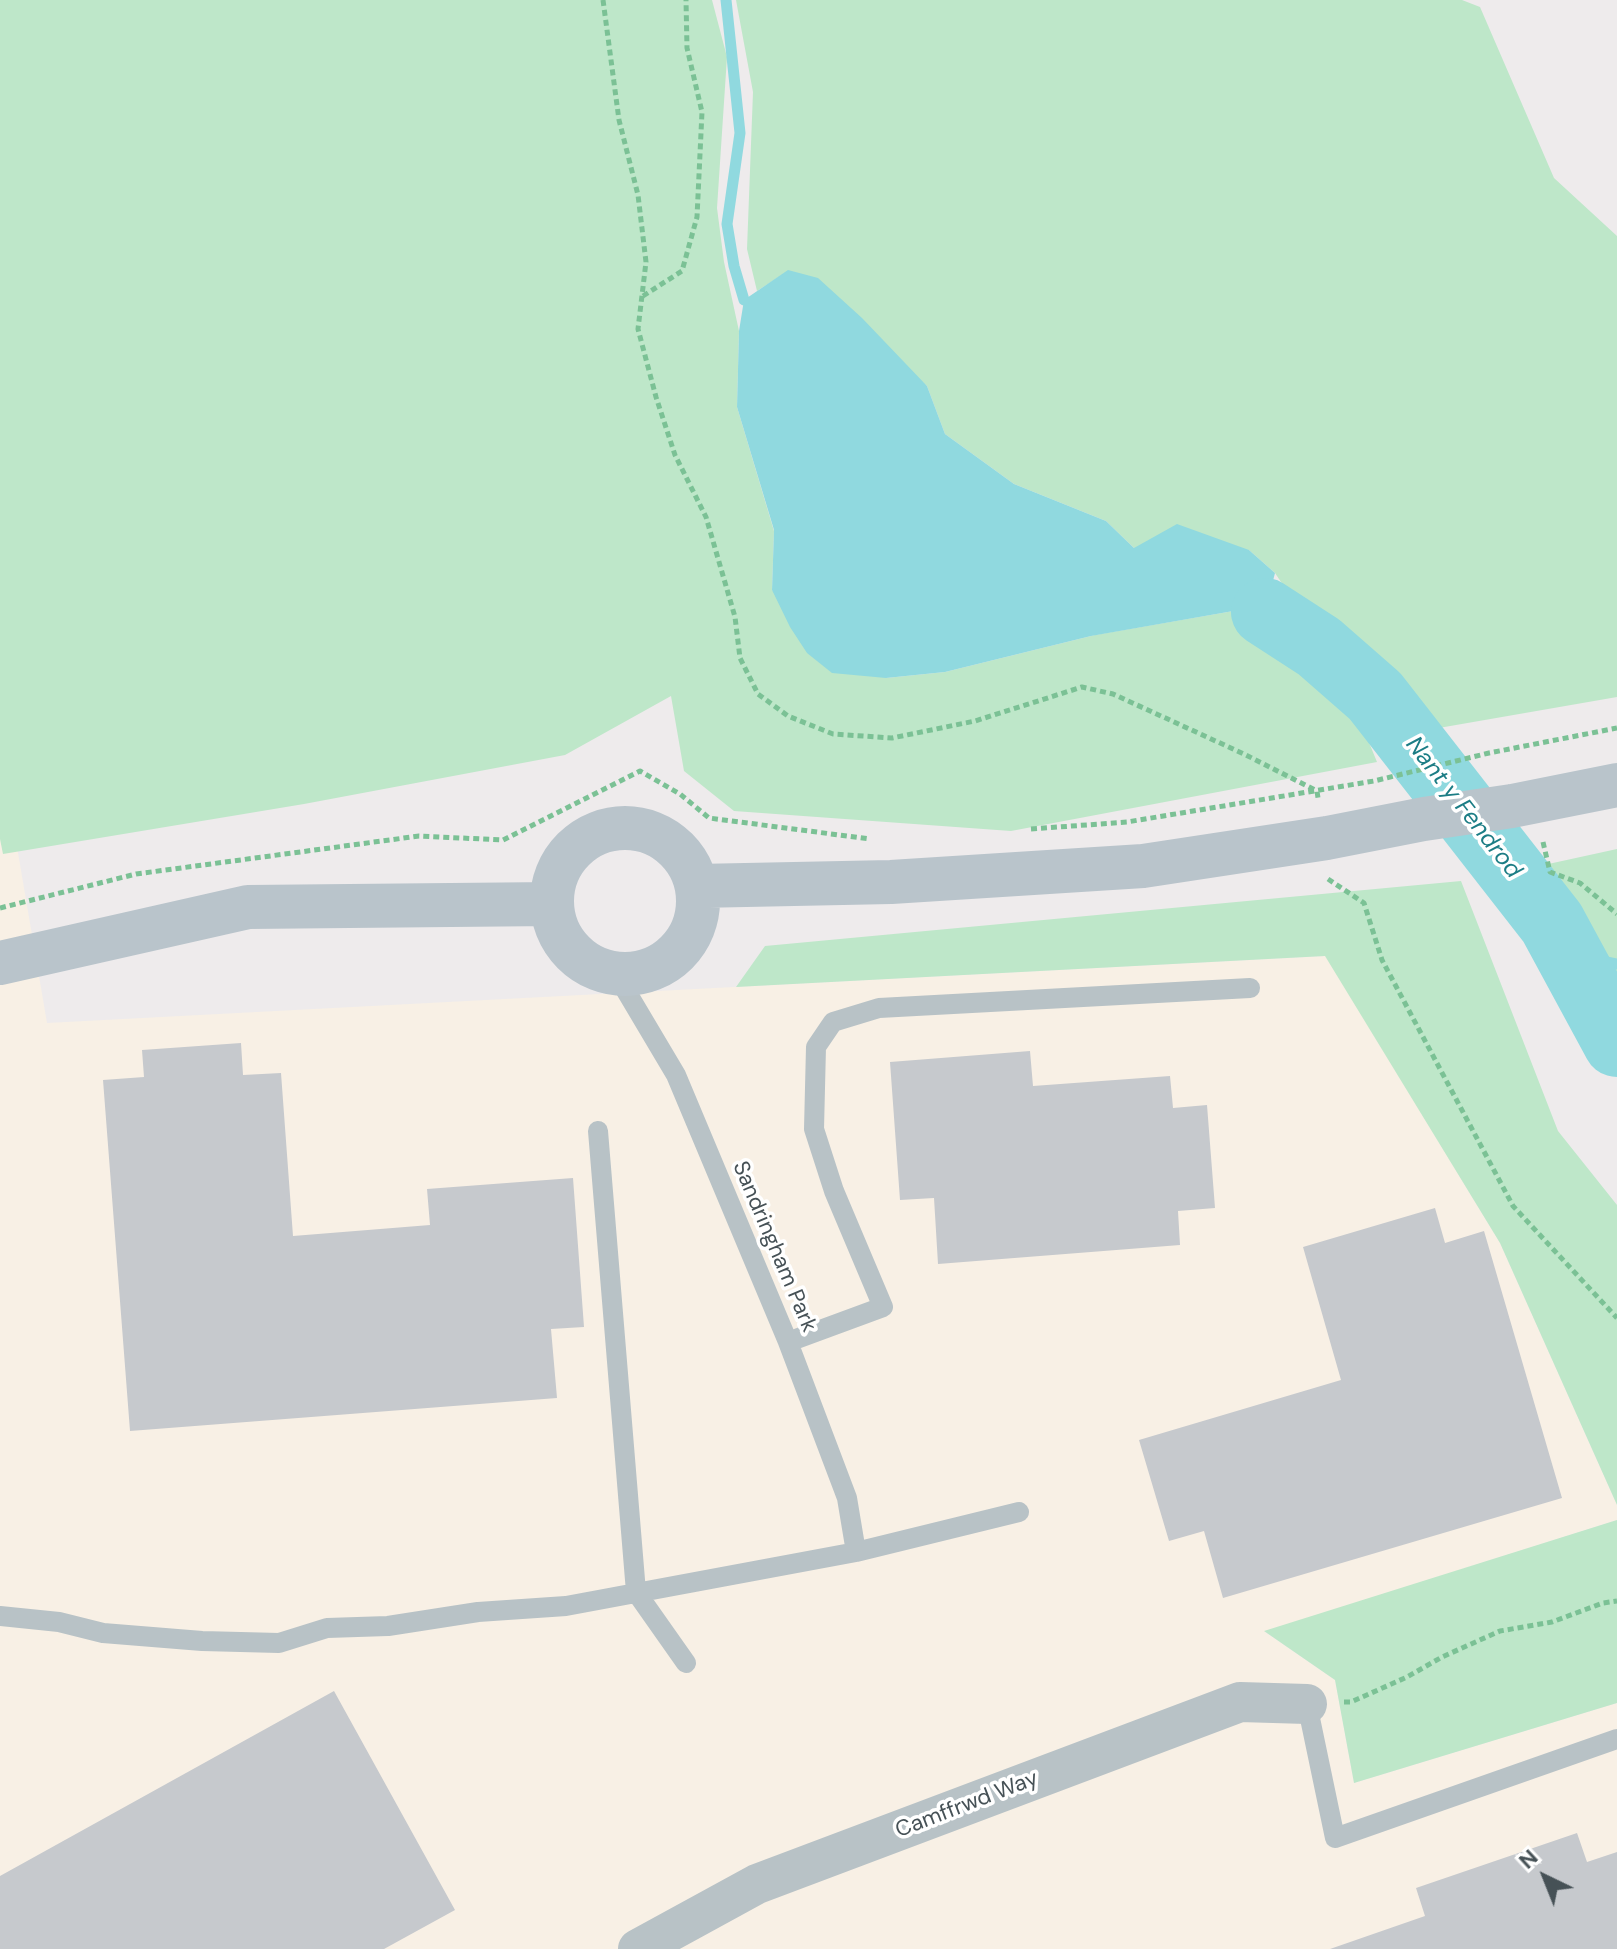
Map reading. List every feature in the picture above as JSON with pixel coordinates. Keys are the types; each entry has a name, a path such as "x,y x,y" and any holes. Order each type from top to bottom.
{"main road":[{"path":"697,886 891,882 1143,866 1327,838 1617,785"},
{"path":"621,828 647,831 680,852 697,886 698,912 690,936 681,949 661,965 637,974 616,974 591,967 572,952 558,932 552,904 556,878 574,849 595,834 621,828"},
{"path":"0,963 248,907 552,904"}],"street":[{"name":"Camffrwd Way","path":"638,1949 757,1884 1240,1702 1307,1704"}],"lane":[{"name":"Sandringham Park","path":"616,974 676,1075 788,1342 847,1498 856,1552"},
{"path":"788,1342 883,1307 834,1191 814,1129 816,1047 833,1022 879,1008 1250,988"},
{"path":"598,1131 636,1592 686,1663"},
{"path":"0,1616 59,1622 103,1633 279,1643 327,1628 388,1626 478,1612 566,1606 856,1552 1019,1512"},
{"path":"1307,1704 1335,1838 1617,1739"}],"path":[{"path":"603,0 619,120 638,195 646,262 638,329 675,455 706,517 735,617 740,658 758,694 788,716 833,734 892,738 975,721 1082,687 1113,694 1317,791"},
{"path":"643,296 682,271 697,217 702,112 687,48 686,0"},
{"path":"1018,830 1127,822 1317,791 1617,728"},
{"path":"0,908 136,874 419,836 503,840 640,771 680,794 709,818 877,840"},
{"path":"1317,791 1327,838 1328,879 1364,903 1382,960 1513,1206 1617,1318"},
{"path":"1523,804 1550,872 1580,883 1617,914"},
{"path":"1307,1704 1351,1702 1500,1631 1552,1622 1603,1603 1617,1601"}],"shaded area":[{"path":"0,747 47,1023 1326,956 1500,1243 1617,1505 1617,1520 1265,1632 1335,1680 1354,1783 1617,1703 1617,1949 0,1949"}],"green space":[{"path":"0,0 712,0 727,57 717,208 724,262 739,331 737,407 774,531 772,590 886,678 945,672 1095,635 1239,610 1321,664 1352,701 1377,762 1011,831 734,811 684,771 671,696 565,755 304,804 3,854 0,839"},
{"path":"736,0 1462,0 1480,7 1554,178 1617,236 1617,697 1433,729 1297,606 1275,573 1249,550 1134,548 1106,521 1014,484 945,434 927,386 788,271 757,291 747,249 753,92"},
{"path":"1617,849 1617,1018 1586,957 1530,868"},
{"path":"1461,881 1558,1131 1617,1205 1617,1505 1500,1243 1325,956 736,987 765,946"},
{"path":"1617,1520 1617,1703 1354,1783 1335,1680 1264,1631"}],"water":[{"path":"788,270 818,278 862,318 927,386 945,434 1014,484 1106,521 1134,548 1177,524 1249,550 1275,573 1265,612 1239,610 1091,636 945,672 886,678 832,673 807,653 772,590 774,530 737,407 739,331 744,300"}],"building":[{"path":"241,1043 243,1075 281,1073 293,1236 430,1225 427,1189 573,1178 584,1327 551,1329 557,1398 130,1431 103,1080 144,1077 142,1050"},
{"path":"1030,1051 1033,1086 1170,1076 1173,1108 1207,1105 1215,1208 1178,1211 1180,1245 938,1264 934,1198 900,1200 890,1062"},
{"path":"1435,1208 1445,1243 1484,1231 1562,1498 1223,1598 1204,1531 1169,1541 1139,1440 1341,1380 1303,1247"},
{"path":"334,1691 455,1910 384,1949 0,1949 0,1876"},
{"path":"1577,1833 1587,1862 1617,1852 1617,1949 1330,1949 1425,1916 1416,1888"}],"waterway":[{"name":"Nant y Fendrod","path":"726,0 740,133 727,224 744,300"},
{"name":"Nant y Fendrod","path":"1265,612 1319,647 1375,696 1552,923 1617,1043"},
{"path":"1569,954 1617,964"}]}
